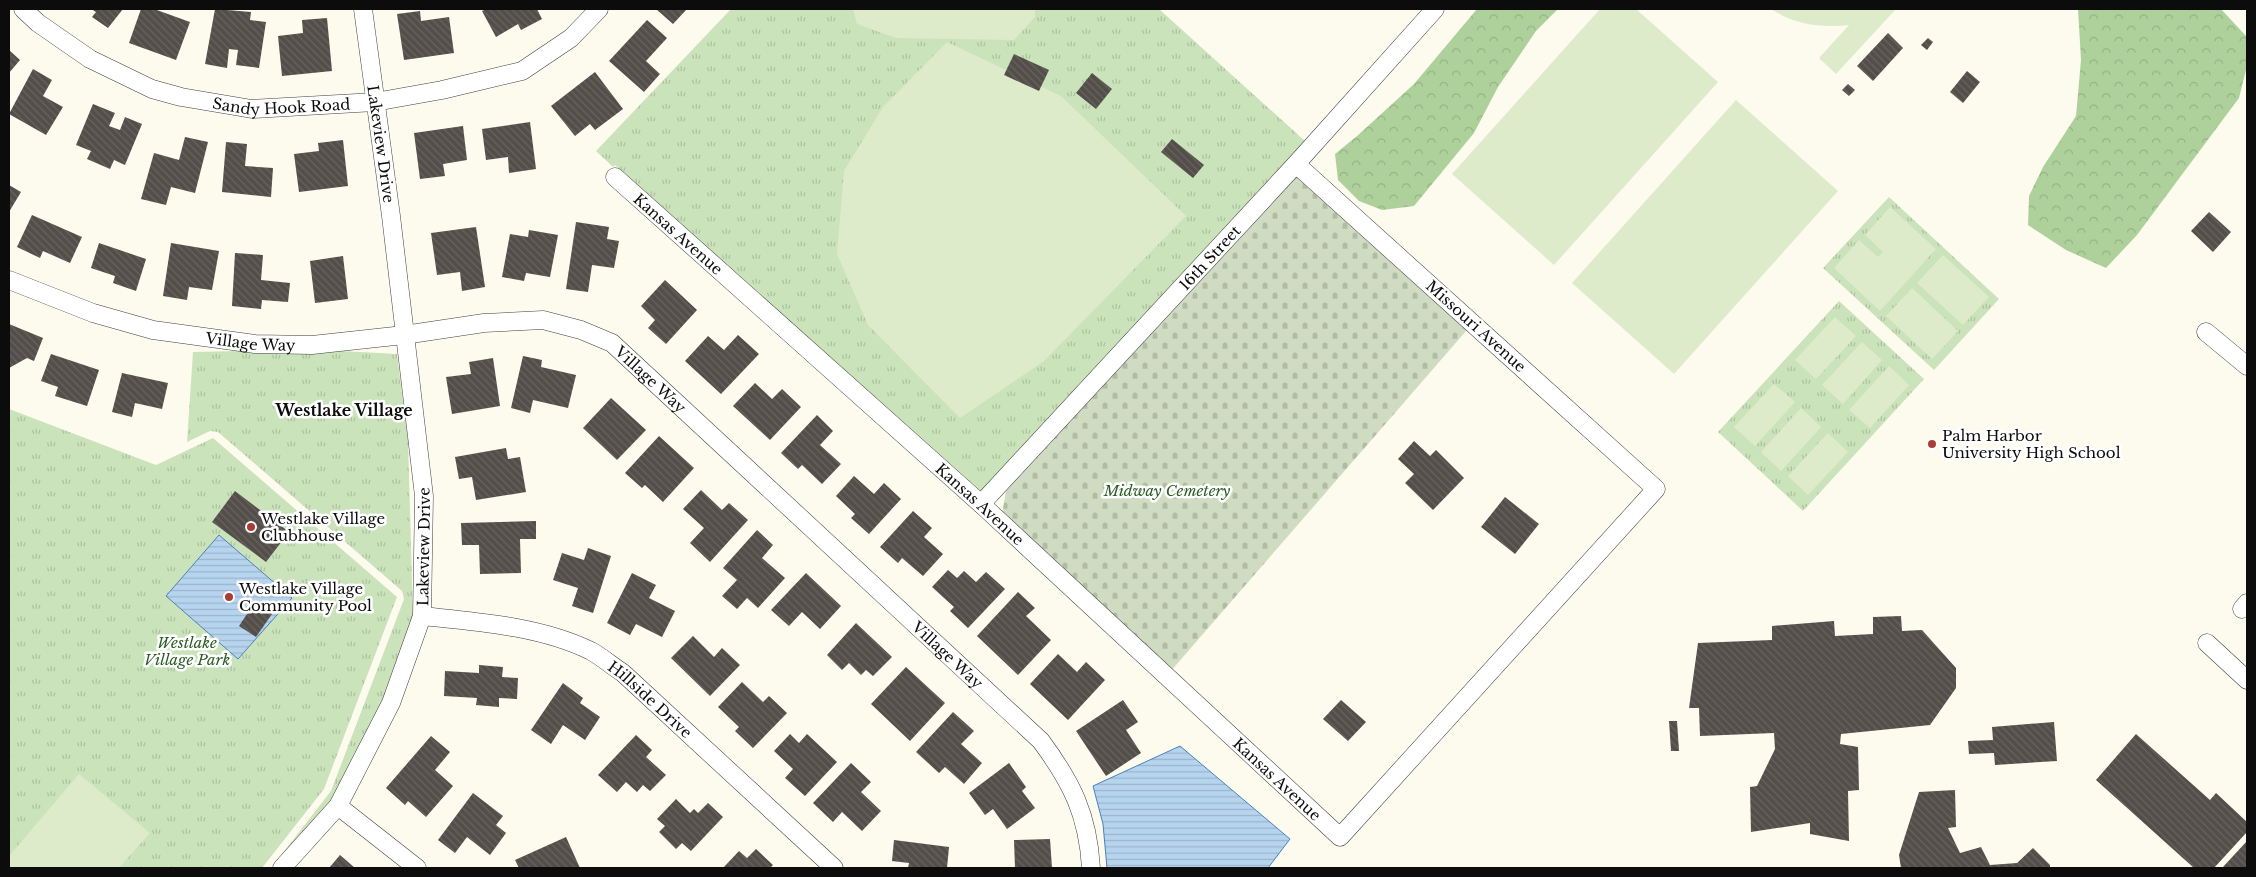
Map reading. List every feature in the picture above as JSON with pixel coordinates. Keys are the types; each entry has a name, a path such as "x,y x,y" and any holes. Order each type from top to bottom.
{"street":[{"name":"Sandy Hook Road","path":"23,9 38,23 90,59 152,88 181,97 252,109 375,102 442,90 522,71 571,38 598,9"},
{"name":"Lakeview Drive","path":"282,868 338,806 391,703 422,616 424,496 363,9"},
{"name":"16th Street","path":"981,504 1296,164 1435,9"},
{"name":"Missouri Avenue","path":"1296,164 1656,489 1340,837"},
{"name":"Kansas Avenue","path":"615,177 981,504 1340,837"},
{"name":"Village Way","path":"9,280 92,313 153,330 255,344 312,345 404,335 484,323 543,320 581,330 612,343 1041,741 1063,771 1086,822 1091,868"},
{"path":"2206,332 2247,366"},
{"name":"Hillside Drive","path":"422,616 465,620 553,636 592,652 622,673 834,868"},
{"path":"2208,643 2247,680"},
{"path":"338,806 417,868"}],"green space":[{"path":"731,9 1159,9 1305,141 981,491 615,165 613,167 596,151"},
{"path":"853,9 1035,9 1035,17 1014,40 896,38 857,24"},
{"path":"1477,9 1558,9 1536,31 1498,87 1474,133 1414,206 1382,210 1359,201 1338,180 1335,154 1414,84"},
{"path":"1600,9 1636,9 1718,82 1554,265 1452,174"},
{"path":"1771,9 1896,9 1836,74 1819,58 1849,25 1828,26 1808,24 1789,19"},
{"path":"2078,9 2221,9 2246,36 2247,66 2239,98 2137,235 2106,268 2066,250 2028,225 2029,196 2043,167 2076,116 2081,60"},
{"path":"947,42 1061,96 1186,216 1044,361 960,418 868,325 837,254 844,171 883,107"},
{"path":"1736,100 1838,191 1674,374 1572,283"},
{"name":"Midway Cemetery","path":"1300,168 1473,323 1170,672 1002,515 1007,484"},
{"path":"1889,197 1999,299 1934,370 1823,268"},
{"path":"1890,207 1936,249 1880,311 1834,268 1859,240 1878,257 1883,252 1865,235"},
{"path":"1943,255 1989,297 1963,325 1917,283"},
{"path":"1912,288 1958,331 1932,359 1886,316"},
{"path":"1839,301 1924,379 1803,511 1718,432"},
{"path":"1835,317 1856,336 1816,379 1795,360"},
{"path":"1862,342 1882,360 1843,404 1822,385"},
{"path":"238,351 311,354 342,351 397,354 408,440 413,617 383,700 331,801 275,863 331,791 404,599 402,591 218,432 210,431 187,442 193,352"},
{"path":"1889,366 1909,385 1870,428 1849,410"},
{"path":"1774,384 1795,402 1755,446 1734,427"},
{"path":"1801,408 1821,427 1781,471 1761,452"},
{"name":"Westlake Village Park","path":"9,409 156,465 213,438 397,597 324,789 262,868 9,868"},
{"path":"1828,433 1848,452 1808,495 1788,476"},
{"path":"79,774 150,833 119,868 9,868 9,856"}],"water":[{"name":"Westlake Village Community Pool","path":"219,535 292,598 238,659 166,596"},
{"path":"1180,746 1290,839 1268,868 1107,868 1103,824 1093,786"}],"building":[{"path":"91,9 123,9 108,28 92,17 96,12"},
{"path":"141,9 154,9 190,22 176,60 129,43"},
{"path":"215,9 251,12 250,20 266,22 259,68 236,65 238,50 229,49 227,68 205,64"},
{"path":"486,9 537,9 542,19 521,30 518,24 496,37 482,11"},
{"path":"656,9 687,9 673,24"},
{"path":"420,11 421,21 449,17 454,53 404,60 397,14"},
{"path":"327,18 332,71 282,76 278,36 303,33 302,20"},
{"path":"647,20 667,38 646,61 660,74 644,92 609,61"},
{"path":"1888,33 1903,48 1873,81 1857,66"},
{"path":"1928,38 1933,42 1927,50 1921,45"},
{"path":"9,50 20,60 9,73"},
{"path":"1014,54 1049,70 1039,91 1004,75"},
{"path":"33,69 52,80 43,96 63,107 46,135 9,114"},
{"path":"1967,71 1980,82 1963,103 1950,92"},
{"path":"595,72 623,109 595,130 590,124 575,136 551,106"},
{"path":"1092,73 1112,89 1096,109 1076,93"},
{"path":"1848,84 1855,90 1849,96 1842,90"},
{"path":"93,104 115,113 109,126 120,130 125,117 142,124 125,165 114,160 110,169 87,159 91,151 76,145"},
{"path":"530,122 536,169 509,173 508,157 486,160 482,129"},
{"path":"463,126 467,160 443,164 445,176 420,179 414,133"},
{"path":"185,137 208,142 195,193 171,187 166,205 141,199 154,153 179,160"},
{"path":"1172,139 1204,165 1193,178 1161,152"},
{"path":"343,140 348,186 299,192 294,154 319,151 318,143"},
{"path":"226,142 247,144 245,166 273,168 271,197 222,192"},
{"path":"9,185 21,192 9,212"},
{"path":"2209,212 2231,232 2213,252 2191,231"},
{"path":"32,215 82,237 70,263 43,251 40,258 17,247"},
{"path":"576,222 609,227 607,239 619,241 614,268 592,265 588,292 566,289"},
{"path":"476,227 485,287 462,291 460,272 437,275 431,233"},
{"path":"529,230 558,235 550,277 526,273 524,281 502,277 510,234 528,237"},
{"path":"99,243 146,259 136,291 113,283 115,276 91,268"},
{"path":"171,243 219,251 212,290 189,287 187,300 163,296"},
{"path":"235,253 263,255 261,280 290,283 288,302 262,300 261,309 232,306"},
{"path":"343,256 348,299 315,303 310,261"},
{"path":"665,280 697,310 666,344 648,328 655,320 641,306"},
{"path":"9,324 43,338 34,361 27,358 9,368"},
{"path":"738,335 759,354 721,394 685,361 708,336 724,350"},
{"path":"51,354 99,370 87,406 55,396 58,387 41,381"},
{"path":"523,356 542,360 541,367 576,375 568,408 533,400 530,413 511,408"},
{"path":"493,358 500,406 452,414 446,377 471,374 469,362"},
{"path":"122,373 168,383 162,409 135,403 132,417 112,412"},
{"path":"755,383 772,399 782,389 801,407 770,440 733,406"},
{"path":"611,398 646,430 617,460 583,428"},
{"path":"817,415 833,431 820,445 841,464 822,484 802,465 798,469 781,453"},
{"path":"659,436 694,468 663,502 645,485 642,488 625,473"},
{"path":"1414,441 1430,456 1436,450 1464,478 1433,510 1405,483 1414,474 1398,459"},
{"path":"506,448 508,459 520,457 526,492 476,500 472,477 459,479 455,457"},
{"path":"854,476 874,494 884,483 901,499 869,534 851,518 855,514 836,496"},
{"path":"701,490 722,510 729,503 748,520 710,562 690,543 704,528 683,509"},
{"name":"Westlake Village Clubhouse","path":"235,491 289,532 266,562 212,522"},
{"path":"1505,497 1539,524 1515,554 1481,527"},
{"path":"913,511 932,528 924,537 943,554 923,576 902,558 898,563 880,547"},
{"path":"536,521 536,539 520,539 521,573 480,574 479,545 462,545 461,523"},
{"path":"757,530 773,545 762,558 785,578 758,608 747,598 737,609 722,596 737,580 723,568"},
{"path":"588,548 611,556 593,613 572,606 578,588 553,580 562,553 584,560"},
{"path":"948,570 957,578 964,571 976,582 986,572 1005,589 968,628 950,611 954,607 932,587"},
{"path":"632,573 656,585 649,598 675,611 662,637 636,624 630,635 607,623"},
{"path":"806,573 841,606 820,629 802,612 789,626 771,610"},
{"path":"1018,592 1035,608 1026,616 1051,640 1018,675 977,636"},
{"path":"255,602 272,614 256,637 239,626"},
{"path":"1901,616 1902,631 1922,630 1956,668 1956,688 1930,725 1841,734 1840,744 1858,747 1859,790 1848,791 1849,841 1810,834 1810,823 1751,832 1750,787 1757,786 1775,749 1774,733 1700,736 1699,708 1689,708 1698,643 1772,640 1772,626 1834,621 1835,636 1873,634 1873,617"},
{"path":"856,623 892,657 873,676 866,670 861,675 849,663 842,670 827,655"},
{"path":"693,636 714,657 722,648 740,665 710,696 671,658"},
{"path":"1058,654 1077,672 1086,662 1105,680 1068,720 1030,684"},
{"path":"479,665 503,667 502,677 518,678 517,699 499,698 499,707 476,705 477,698 444,696 445,671 479,673"},
{"path":"906,667 945,703 910,741 871,704"},
{"path":"742,682 763,702 769,696 787,713 753,748 735,731 739,727 718,707"},
{"path":"563,683 583,698 580,703 600,717 585,740 563,725 551,744 531,730"},
{"path":"1123,700 1138,722 1126,730 1141,753 1106,776 1076,731"},
{"path":"1341,700 1366,722 1348,741 1323,719"},
{"path":"953,712 974,731 961,744 982,763 964,784 945,767 939,773 916,752"},
{"path":"1669,721 1677,721 1679,751 1671,751"},
{"path":"2054,722 2057,761 1995,765 1994,753 1969,754 1968,741 1993,740 1992,727"},
{"path":"790,734 799,743 807,734 837,762 805,796 785,778 793,769 774,751"},
{"path":"2136,734 2210,800 2216,793 2247,822 2247,832 2214,868 2194,868 2096,780"},
{"path":"636,735 652,750 646,757 666,775 650,791 643,785 637,792 626,782 617,792 598,775"},
{"path":"431,736 450,752 435,770 453,786 426,817 408,801 405,805 386,788"},
{"path":"851,763 871,782 861,792 881,811 862,831 842,812 833,822 813,803"},
{"path":"1009,763 1026,787 1022,791 1035,808 1007,829 993,809 985,815 969,793"},
{"path":"1955,790 1956,827 1948,828 1960,853 1981,847 1990,865 2017,863 2033,848 2050,865 2050,868 1901,868 1899,855 1919,792"},
{"path":"473,793 503,816 496,825 506,833 490,855 467,837 455,853 438,840"},
{"path":"676,799 690,813 694,809 698,813 708,803 723,817 691,851 682,843 676,849 659,832 665,826 657,819"},
{"path":"566,837 580,868 519,868 515,860"},
{"path":"1050,839 1052,868 1015,868 1014,840"},
{"path":"894,840 949,847 947,868 908,868 909,863 892,861"},
{"path":"2247,841 2247,868 2222,868"},
{"path":"756,849 773,865 770,868 723,868 739,851 747,858"},
{"path":"340,855 355,868 329,868"}],"place":[{"name":"Palm Harbor University High School","path":"1932,444"},
{"name":"Westlake Village Clubhouse","path":"251,527"},
{"name":"Westlake Village Community Pool","path":"229,597"}],"district":[{"name":"Westlake Village","path":"344,410"}]}
